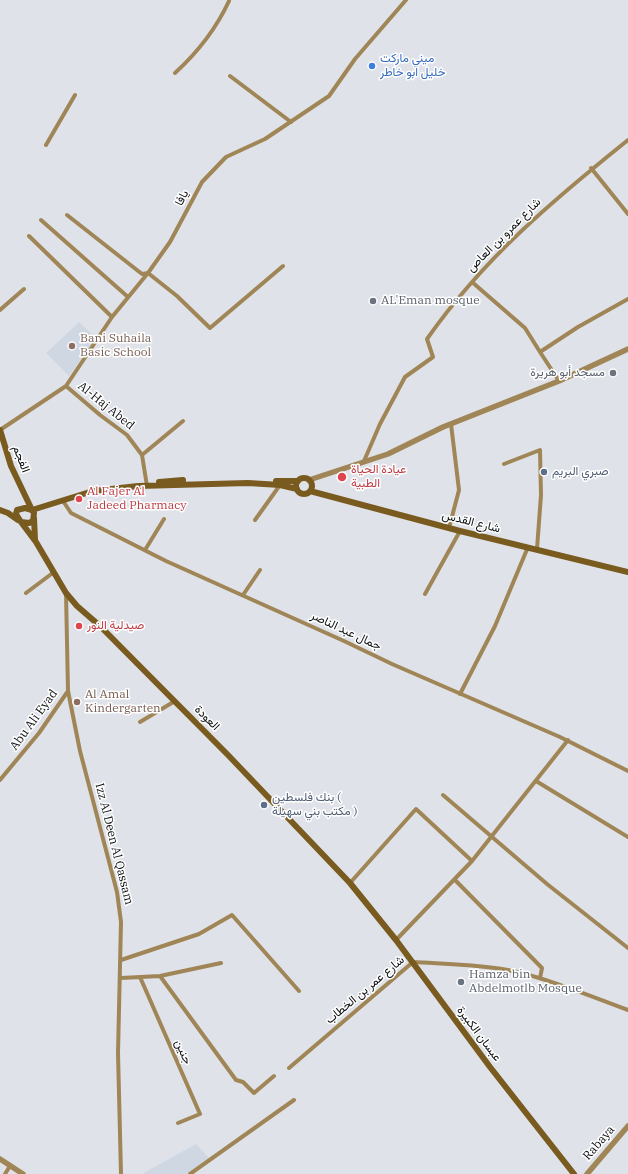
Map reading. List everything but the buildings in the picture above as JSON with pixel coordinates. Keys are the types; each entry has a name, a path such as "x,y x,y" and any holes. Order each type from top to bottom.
{"main road":[{"name":"الفجم","path":"0,430 9,462 32,510"},
{"path":"0,510 22,508 32,510 93,491 168,481 218,479 298,481 303,478 309,480 311,485 310,491 302,493 297,489 280,485 228,483 147,485"},
{"path":"297,489 298,481"},
{"name":"شارع القدس","path":"310,491 460,531 528,546 628,572"},
{"path":"20,522 16,512 22,508 25,503 24,496"},
{"path":"0,510 8,513 20,522 29,523 46,506"},
{"path":"32,510 34,517"},
{"name":"العودة","path":"34,517 36,542"},
{"name":"العودة","path":"20,522 36,542 66,593 77,606 100,626 175,701 316,846 350,883 368,906"},
{"name":"عبسان الكبيرة","path":"368,906 396,940 490,1067 574,1174"}],"street":[{"name":"يافا","path":"0,430 66,386 112,317 148,273 170,242 202,182 226,157 266,139 329,96 355,59 406,0"},
{"path":"175,73 188,61 219,23 229,1"},
{"path":"230,76 291,122"},
{"path":"46,145 75,95"},
{"name":"شارع عمرو بن العاص","path":"364,461 380,424 405,378 433,357 427,339 450,306 497,253 591,168 628,140"},
{"path":"591,168 628,214"},
{"path":"67,215 142,274 148,273 177,296 210,328 283,266"},
{"path":"41,220 128,297"},
{"path":"29,236 112,317"},
{"path":"472,282 525,328 559,381"},
{"path":"0,310 24,289"},
{"path":"540,352 578,327 628,299"},
{"path":"309,480 388,454 451,424 559,381 628,349"},
{"name":"Al-Haj Abed","path":"66,386 100,415 127,435 142,455 147,485"},
{"path":"142,455 183,420"},
{"path":"449,528 459,490 451,424"},
{"path":"504,464 540,450 540,495 537,549"},
{"path":"254,520 280,485"},
{"name":"جمال عبد الناصر","path":"63,501 71,513 145,550 460,694 568,740 628,771"},
{"path":"145,550 164,519"},
{"path":"425,594 460,531"},
{"path":"460,694 495,626 528,546"},
{"path":"243,595 260,570"},
{"path":"26,593 54,572"},
{"name":"Izz Al Deen Al Qassam","path":"66,593 68,691 80,750 117,892 121,922 121,978 118,1053 121,1174"},
{"name":"Abu Ali Eyad","path":"0,780 39,733 68,691"},
{"path":"140,722 175,701"},
{"path":"396,940 472,861 568,740"},
{"path":"536,781 628,837"},
{"path":"443,795 547,884 628,948"},
{"path":"350,883 416,809 472,861"},
{"path":"455,880 542,968 540,978"},
{"path":"121,960 199,934 232,915 299,991"},
{"name":"شارع عمر بن الخطاب","path":"289,1068 412,962 452,964 511,971 540,978 628,1010"},
{"path":"121,978 160,976 221,963"},
{"path":"160,976 236,1080 243,1082 254,1093 274,1076"},
{"name":"جنين","path":"140,977 200,1114 178,1123"},
{"path":"190,1174 294,1100"},
{"name":"Rabaya","path":"587,1174 628,1126"},
{"path":"0,1159 23,1174"},
{"path":"5,1174 10,1166"}],"shaded area":[{"name":"Bani Suhaila Basic School","path":"79,322 96,338 69,376 46,353"},
{"path":"196,1144 209,1158 186,1174 142,1174"}],"place":[{"name":"ميني ماركت خليل ابو خاطر","path":"372,66"},
{"name":"AL'Eman mosque","path":"373,301"},
{"name":"Bani Suhaila Basic School","path":"72,346"},
{"name":"مسجد أبو هريرة","path":"613,373"},
{"name":"صبري البريم","path":"544,472"},
{"name":"عيادة الحياة الطبية","path":"342,477"},
{"name":"Al Fajer Al Jadeed Pharmacy","path":"79,499"},
{"name":"صيدلية النور","path":"79,626"},
{"name":"Al Amal Kindergarten","path":"77,702"},
{"name":"بنك فلسطين ( مكتب بني سهيلة )","path":"264,805"},
{"name":"Hamza bin Abdelmotlb Mosque","path":"461,982"}]}
